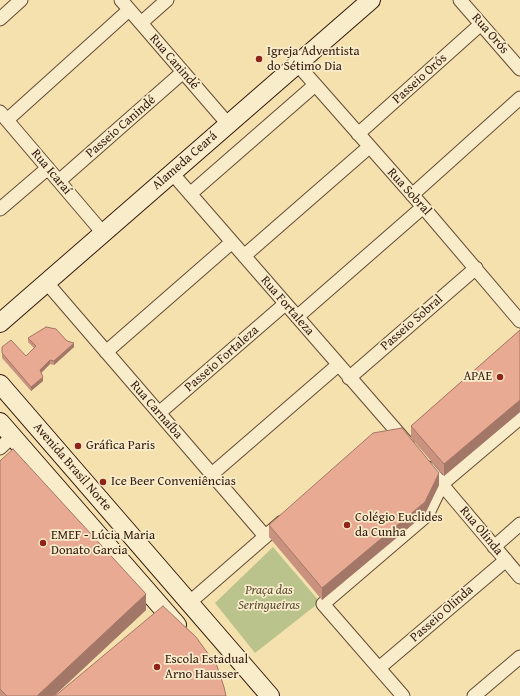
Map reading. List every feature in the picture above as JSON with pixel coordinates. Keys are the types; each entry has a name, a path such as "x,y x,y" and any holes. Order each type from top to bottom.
{"main road":[{"name":"Alameda Ceará","path":"0,323 47,284 103,232 371,0"},
{"name":"Avenida Brasil Norte","path":"0,384 270,696"},
{"name":"Avenida Brasil Norte","path":"0,422 6,442 190,640"}],"street":[{"path":"0,18 21,0"},
{"path":"141,23 167,0"},
{"name":"Rua Orós","path":"460,0 520,69"},
{"path":"4,116 125,5"},
{"name":"Rua Canindé","path":"125,5 228,124"},
{"name":"Passeio Orós","path":"358,134 481,24"},
{"name":"Rua Sobral","path":"297,64 476,268 520,321"},
{"name":"Passeio Canindé","path":"59,181 183,72"},
{"path":"190,194 315,85"},
{"path":"412,195 520,98"},
{"name":"Rua Icaraí","path":"4,116 103,232"},
{"path":"244,256 369,147"},
{"path":"0,209 48,168"},
{"name":"Rua Fortaleza","path":"172,173 349,378 403,438"},
{"path":"297,317 423,207"},
{"path":"106,352 232,242"},
{"name":"Passeio Sobral","path":"349,378 476,268"},
{"name":"Rua Carnaíba","path":"47,284 265,536"},
{"name":"Passeio Fortaleza","path":"159,413 285,304"},
{"path":"212,474 338,364"},
{"path":"403,696 323,604 427,514 442,484 520,418"},
{"path":"387,441 403,438 415,428"},
{"name":"Rua Olinda","path":"403,438 520,577"},
{"path":"190,602 289,515"},
{"path":"494,547 520,524"},
{"name":"Passeio Olinda","path":"379,668 506,560"},
{"path":"474,696 520,656"}],"green space":[{"name":"Praça das Seringueiras","path":"273,547 320,602 255,653 215,603"}],"building":[{"path":"46,327 56,329 67,341 74,343 54,361 50,360 40,370 43,377 31,387 2,353 2,347 11,340 26,356 36,346 28,338"},
{"name":"APAE","path":"520,330 520,400 444,464 411,426"},
{"name":"Colégio Euclides da Cunha","path":"402,428 439,473 425,502 322,588 269,525 373,433"},
{"name":"EMEF - Lúcia Maria Donato Garcia","path":"13,449 146,594 37,696 7,696 0,689 0,461"},
{"name":"Escola Estadual Arno Hausser","path":"163,606 196,637 217,666 226,696 55,696"}],"place":[{"name":"Igreja Adventista do Sétimo Dia","path":"259,59"},
{"name":"APAE","path":"500,377"},
{"name":"Gráfica Paris","path":"78,446"},
{"name":"Ice Beer Conveniências","path":"103,482"},
{"name":"Colégio Euclides da Cunha","path":"347,525"},
{"name":"EMEF - Lúcia Maria Donato Garcia","path":"43,543"},
{"name":"Escola Estadual Arno Hausser","path":"157,667"}]}
